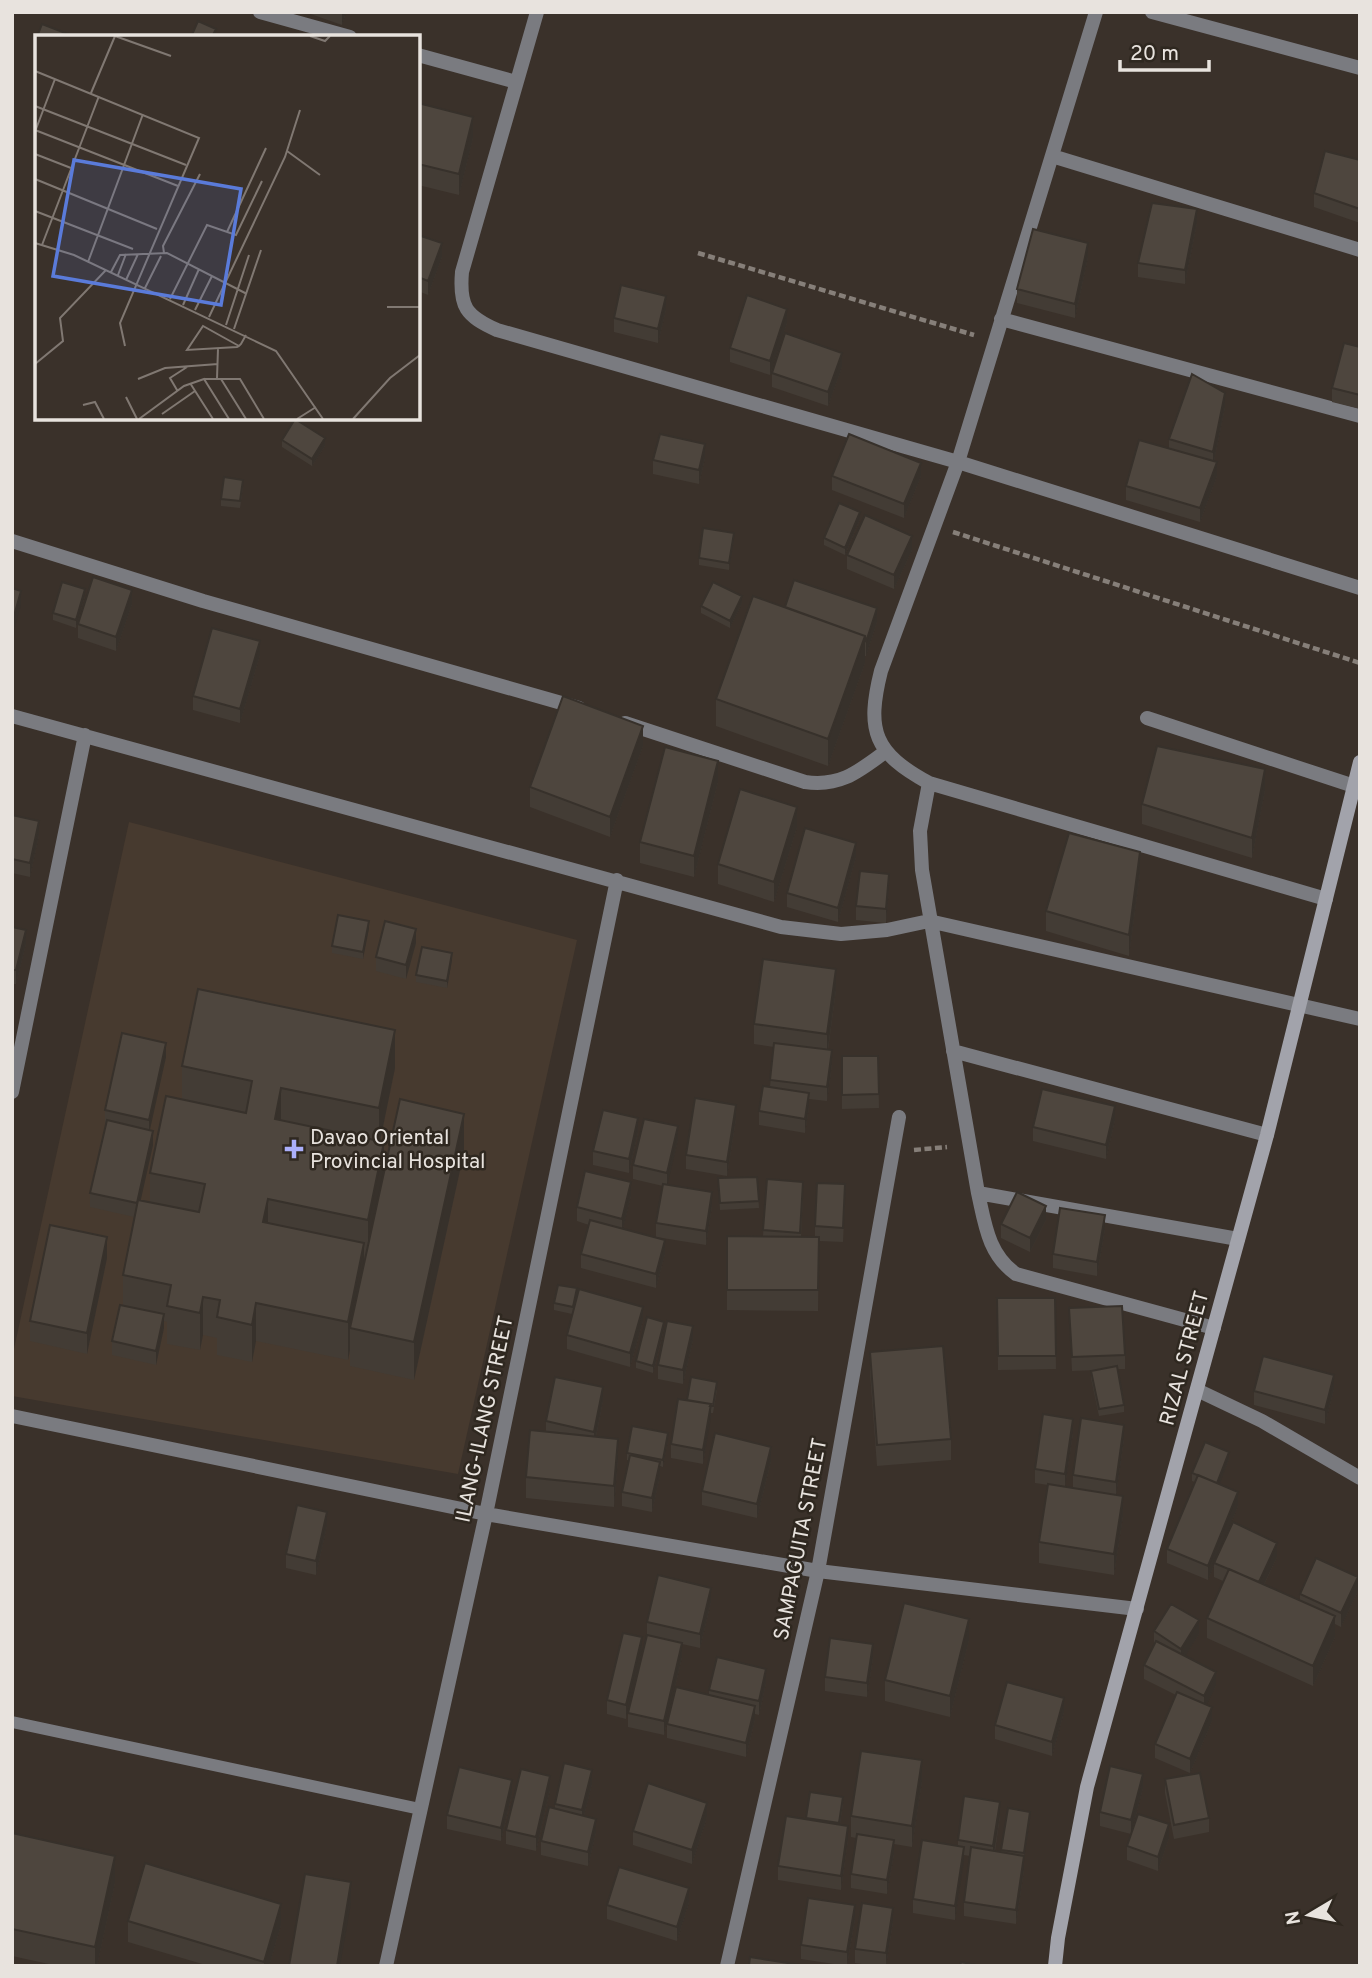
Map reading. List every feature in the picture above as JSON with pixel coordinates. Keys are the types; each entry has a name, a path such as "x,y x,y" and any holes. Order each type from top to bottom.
{"street":[{"path":"260,12 343,35"},
{"path":"537,12 462,272 462,302 467,313 479,322 497,330 958,462 1360,588"},
{"path":"1096,12 958,462 881,671 874,700 877,734 885,752 903,769 929,783 1326,900"},
{"path":"1152,12 1360,68"},
{"path":"420,56 516,82"},
{"path":"1052,156 1360,250"},
{"path":"1001,319 1360,416"},
{"path":"12,541 203,601 587,711"},
{"path":"12,716 781,927 841,934 887,930 929,921 1360,1018"},
{"path":"1147,718 1354,786"},
{"path":"613,719 805,782 824,785 860,771 885,752"},
{"path":"12,1092 85,735"},
{"name":"RIZAL STREET","path":"1055,1966 1087,1787 1267,1136 1360,762"},
{"path":"929,783 920,831 929,921 978,1192 987,1236 995,1253 1003,1265 1016,1274 1214,1328"},
{"name":"ILANG-ILANG STREET","path":"386,1966 485,1514 617,880"},
{"path":"953,1051 1267,1136"},
{"name":"SAMPAGUITA STREET","path":"727,1966 818,1571 899,1117"},
{"path":"978,1192 1238,1239"},
{"path":"1197,1390 1262,1421 1360,1478"},
{"path":"12,1416 485,1514 818,1571 1137,1609"}],"lane":[{"path":"12,1722 420,1809"}],"path":[{"path":"698,253 995,341"},
{"path":"936,526 1360,663"},
{"path":"892,1152 969,1145"}],"shaded area":[{"name":"Davao Oriental Provincial Hospital","path":"129,822 577,940 458,1474 12,1396 12,1358"}],"building":[{"path":"198,21 216,29 213,35 192,35"},
{"path":"42,24 70,35 38,35"},
{"path":"420,104 473,117 459,174 420,164"},
{"path":"1325,151 1360,160 1360,209 1314,193"},
{"path":"1152,203 1197,209 1185,270 1138,263"},
{"path":"1033,229 1088,243 1075,304 1017,289"},
{"path":"420,236 442,243 428,281 420,278"},
{"path":"621,285 666,296 658,329 614,318"},
{"path":"747,295 787,309 770,361 730,348"},
{"path":"785,333 842,353 828,392 772,373"},
{"path":"1344,343 1360,347 1360,395 1332,388"},
{"path":"1192,374 1225,393 1213,452 1169,439"},
{"path":"294,420 325,438 312,459 282,440"},
{"path":"660,434 705,444 699,470 653,460"},
{"path":"849,434 921,463 904,504 832,476"},
{"path":"1139,440 1217,462 1200,508 1126,486"},
{"path":"224,477 243,480 240,501 221,499"},
{"path":"839,503 860,512 845,548 824,538"},
{"path":"865,515 912,536 894,575 847,555"},
{"path":"703,528 734,533 729,563 699,558"},
{"path":"93,577 132,590 116,637 78,624"},
{"path":"794,580 877,608 866,642 865,636 785,607"},
{"path":"62,582 85,589 76,620 53,613"},
{"path":"713,582 742,596 730,621 701,606"},
{"path":"12,588 21,591 12,623"},
{"path":"753,596 865,636 828,739 716,699"},
{"path":"212,628 260,641 240,709 193,696"},
{"path":"563,696 643,726 610,817 530,787"},
{"path":"1157,746 1265,769 1252,838 1142,804"},
{"path":"665,747 718,761 694,856 640,842"},
{"path":"740,789 797,807 774,882 718,864"},
{"path":"12,815 39,821 30,863 12,859"},
{"path":"805,828 856,843 838,908 787,893"},
{"path":"1069,833 1140,852 1129,935 1046,911"},
{"path":"860,871 889,874 886,909 856,906"},
{"path":"338,915 369,921 363,952 332,946"},
{"path":"385,921 416,929 406,965 376,957"},
{"path":"12,927 26,930 16,970 12,970"},
{"path":"422,947 452,953 447,981 416,975"},
{"path":"763,959 836,969 827,1034 754,1024"},
{"path":"198,989 395,1030 379,1108 281,1088 275,1119 384,1142 368,1220 268,1199 263,1222 364,1243 348,1322 256,1303 252,1325 217,1317 220,1300 203,1297 200,1313 167,1306 171,1285 123,1275 138,1200 199,1212 205,1184 150,1173 166,1096 246,1113 252,1081 182,1066"},
{"path":"122,1033 166,1043 149,1120 105,1110"},
{"path":"774,1043 832,1050 827,1087 770,1080"},
{"path":"842,1056 878,1056 879,1094 842,1095"},
{"path":"763,1086 809,1093 805,1119 759,1111"},
{"path":"1042,1089 1115,1106 1106,1145 1033,1127"},
{"path":"695,1098 736,1105 727,1162 686,1155"},
{"path":"400,1099 464,1114 414,1342 350,1328"},
{"path":"603,1110 638,1118 629,1159 593,1151"},
{"path":"644,1119 678,1126 667,1173 633,1165"},
{"path":"107,1120 153,1131 137,1203 90,1193"},
{"path":"585,1171 631,1182 622,1219 577,1207"},
{"path":"757,1177 759,1201 720,1203 718,1178"},
{"path":"767,1179 803,1182 800,1233 763,1230"},
{"path":"817,1183 845,1184 843,1228 815,1226"},
{"path":"663,1184 712,1192 706,1231 656,1223"},
{"path":"1017,1192 1046,1206 1030,1238 1001,1224"},
{"path":"1060,1208 1105,1215 1097,1262 1053,1254"},
{"path":"590,1220 665,1240 656,1274 581,1254"},
{"path":"50,1225 107,1237 87,1333 30,1321"},
{"path":"727,1236 819,1237 818,1290 727,1290"},
{"path":"558,1285 577,1288 573,1307 554,1303"},
{"path":"579,1289 643,1307 630,1353 567,1335"},
{"path":"997,1298 1055,1298 1056,1356 998,1356"},
{"path":"120,1305 164,1314 156,1351 112,1341"},
{"path":"1122,1306 1125,1355 1072,1357 1069,1308"},
{"path":"647,1317 664,1322 653,1366 636,1361"},
{"path":"667,1321 693,1326 683,1370 658,1365"},
{"path":"943,1346 951,1439 877,1445 870,1352"},
{"path":"1263,1356 1334,1375 1325,1410 1254,1391"},
{"path":"1117,1366 1124,1405 1099,1409 1091,1371"},
{"path":"555,1377 603,1387 594,1432 546,1421"},
{"path":"691,1377 717,1382 713,1406 687,1400"},
{"path":"678,1399 711,1404 703,1450 671,1444"},
{"path":"1043,1414 1073,1419 1065,1474 1035,1469"},
{"path":"1081,1418 1124,1425 1116,1482 1073,1475"},
{"path":"632,1426 668,1433 663,1460 627,1453"},
{"path":"530,1430 618,1439 614,1486 526,1477"},
{"path":"715,1433 771,1447 757,1504 702,1491"},
{"path":"1205,1442 1229,1452 1217,1483 1192,1473"},
{"path":"630,1455 660,1462 652,1498 622,1492"},
{"path":"1198,1475 1238,1492 1208,1566 1167,1549"},
{"path":"1048,1484 1123,1496 1114,1554 1039,1542"},
{"path":"297,1505 327,1512 316,1561 286,1554"},
{"path":"1233,1522 1277,1543 1259,1582 1214,1563"},
{"path":"1316,1558 1358,1577 1341,1613 1300,1594"},
{"path":"1229,1569 1335,1616 1313,1666 1207,1618"},
{"path":"658,1575 711,1588 700,1634 647,1622"},
{"path":"904,1603 969,1619 950,1696 885,1680"},
{"path":"1171,1604 1199,1620 1181,1649 1154,1631"},
{"path":"623,1633 642,1637 626,1705 607,1700"},
{"path":"647,1635 682,1643 664,1721 628,1713"},
{"path":"830,1638 873,1644 867,1683 825,1677"},
{"path":"1156,1641 1216,1672 1204,1696 1144,1665"},
{"path":"717,1657 766,1669 759,1701 709,1690"},
{"path":"1007,1682 1064,1698 1052,1742 995,1725"},
{"path":"676,1687 755,1706 746,1743 667,1724"},
{"path":"1177,1692 1212,1707 1190,1759 1155,1744"},
{"path":"861,1751 922,1760 912,1826 851,1816"},
{"path":"564,1763 592,1770 582,1810 555,1804"},
{"path":"1110,1766 1143,1774 1131,1820 1100,1812"},
{"path":"459,1767 512,1780 501,1828 447,1815"},
{"path":"521,1769 550,1776 536,1837 506,1830"},
{"path":"1200,1773 1209,1818 1174,1825 1165,1779"},
{"path":"648,1783 707,1803 692,1850 633,1831"},
{"path":"810,1792 843,1797 839,1823 806,1818"},
{"path":"964,1796 1000,1802 993,1846 958,1840"},
{"path":"549,1807 596,1819 588,1852 541,1841"},
{"path":"1008,1808 1030,1812 1024,1853 1001,1850"},
{"path":"1138,1814 1169,1824 1158,1857 1127,1846"},
{"path":"786,1816 848,1826 841,1876 778,1866"},
{"path":"12,1833 115,1856 95,1947 12,1929"},
{"path":"857,1834 894,1840 887,1880 851,1874"},
{"path":"922,1840 964,1847 955,1906 913,1899"},
{"path":"971,1847 1024,1856 1016,1910 964,1902"},
{"path":"145,1863 281,1904 264,1962 128,1921"},
{"path":"619,1867 689,1888 677,1927 607,1905"},
{"path":"305,1874 351,1882 337,1966 289,1966"},
{"path":"808,1898 855,1905 847,1952 801,1945"},
{"path":"862,1903 893,1908 886,1953 855,1949"},
{"path":"750,1957 807,1966 749,1966"},
{"path":"961,1962 981,1966 960,1966"}],"place":[{"name":"Davao Oriental Provincial Hospital","path":"294,1149"}]}
